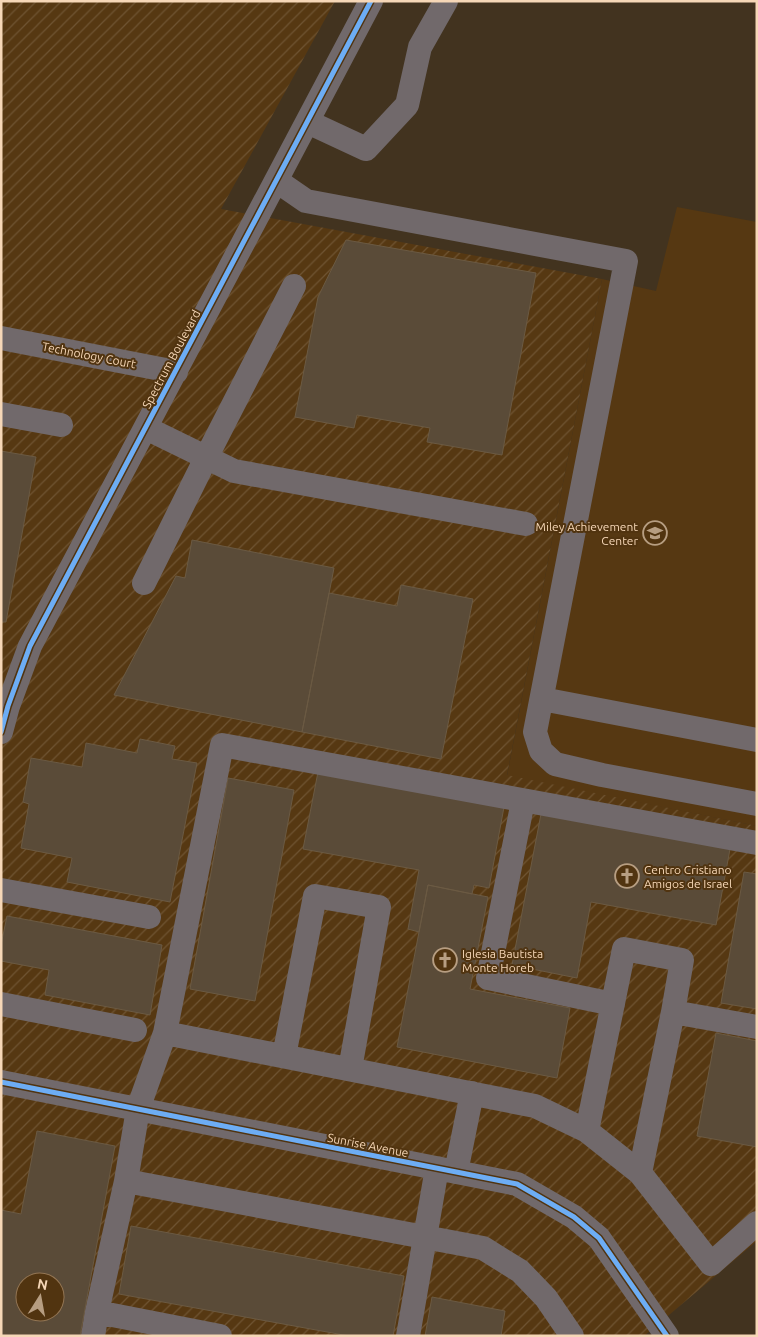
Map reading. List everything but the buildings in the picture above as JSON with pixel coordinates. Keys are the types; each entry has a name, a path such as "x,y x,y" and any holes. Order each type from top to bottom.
{"street":[{"name":"Spectrum Boulevard","path":"1,732 4,705 30,646 371,1"},
{"path":"308,122 366,149 407,105 420,47 446,1"},
{"path":"277,181 306,200 626,261 535,732 541,751 555,764 602,775 757,804"},
{"path":"144,583 294,286"},
{"name":"Technology Court","path":"1,338 176,372"},
{"path":"1,414 60,424"},
{"path":"146,428 234,472 526,524"},
{"path":"542,700 757,740"},
{"path":"93,1336 126,1181 138,1109 165,1033 222,745 757,844"},
{"path":"523,801 488,978 613,1004"},
{"path":"1,890 149,917"},
{"path":"284,1056 315,896 379,908 350,1069"},
{"path":"588,1131 624,949 682,960 640,1173"},
{"path":"1,1004 135,1030"},
{"path":"673,1012 757,1028"},
{"path":"165,1033 535,1106 588,1131 640,1173 711,1264 757,1224"},
{"name":"Sunrise Avenue","path":"1,1082 517,1184 574,1217 599,1238 667,1336"},
{"path":"408,1336 425,1237 472,1093"},
{"path":"126,1181 483,1248 520,1270 546,1298 572,1336"},
{"path":"97,1312 220,1336"}],"shaded area":[{"path":"1,1 335,1 221,209 602,279 507,775 757,826 757,1241 644,1336 1,1336"},
{"name":"Miley Achievement Center","path":"677,207 757,222 757,826 507,776 602,279 656,291"}],"cycle path":[{"path":"1,732 8,706 30,646 371,1"},
{"path":"1,1082 517,1184 574,1217 599,1238 667,1336"}],"place":[{"name":"Miley Achievement Center","path":"655,533"},
{"name":"Centro Cristiano Amigos de Israel","path":"627,876"},
{"name":"Iglesia Bautista Monte Horeb","path":"445,960"}]}
